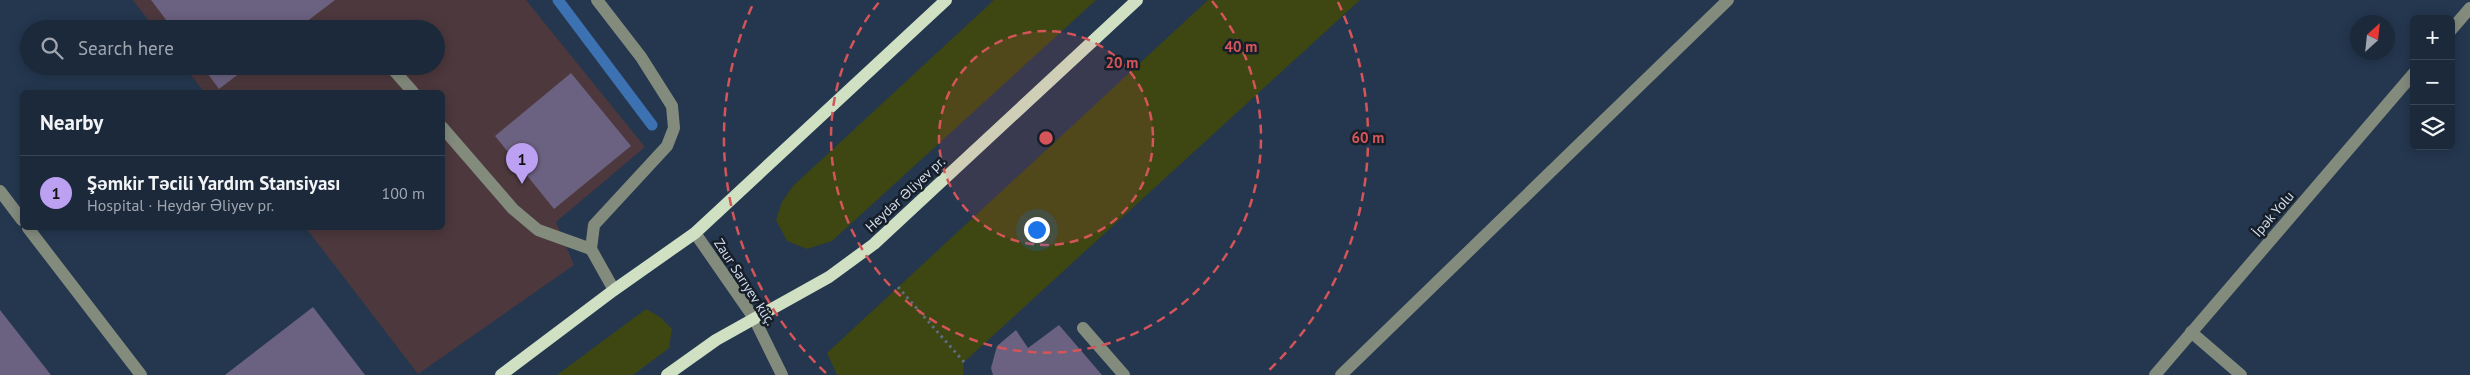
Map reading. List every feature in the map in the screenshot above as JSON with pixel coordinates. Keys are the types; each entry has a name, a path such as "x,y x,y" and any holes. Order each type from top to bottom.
{"main road":[{"name":"Heydər Əliyev pr.","path":"667,375 716,340 828,277 874,244 1137,0"},
{"path":"502,375 614,290 695,233 942,1"}],"street":[{"path":"597,0 641,57 672,106 674,128 667,146 594,225 591,249 614,290"},
{"path":"1340,375 1728,0"},
{"path":"2455,25 2470,8"},
{"path":"398,75 411,90"},
{"name":"İpək Yolu","path":"2155,375 2410,78"},
{"path":"445,130 519,214 538,230 591,249"},
{"path":"0,191 20,217"},
{"path":"30,230 142,375"},
{"name":"Zaur Sarıyev küç.","path":"695,233 754,318 782,375"},
{"path":"1083,328 1124,375"},
{"path":"2191,332 2241,375"}],"path":[{"path":"898,287 964,362"}],"shaded area":[{"path":"133,0 526,0 645,147 556,222 574,265 418,374 308,230 445,230 445,90 202,90 191,75 445,75 445,20 148,20"}],"green space":[{"path":"994,0 1096,0 832,241 807,249 787,241 776,220 782,202 793,186"},
{"path":"1208,0 1360,0 964,362 963,375 837,375 827,353"},
{"path":"646,309 660,317 672,329 669,348 633,375 557,375"}],"building":[{"path":"151,0 335,0 309,20 166,20"},
{"path":"571,73 631,146 554,209 495,136"},
{"path":"209,75 237,75 219,89"},
{"path":"313,307 365,375 225,375"},
{"path":"0,310 51,375 0,375"},
{"path":"1059,325 1102,375 993,375 991,368 997,346 1016,330 1028,348"}],"waterway":[{"path":"558,0 652,125"}],"place":[{"name":"Şəmkir Təcili Yardım Stansiyası","path":"522,184"}]}
